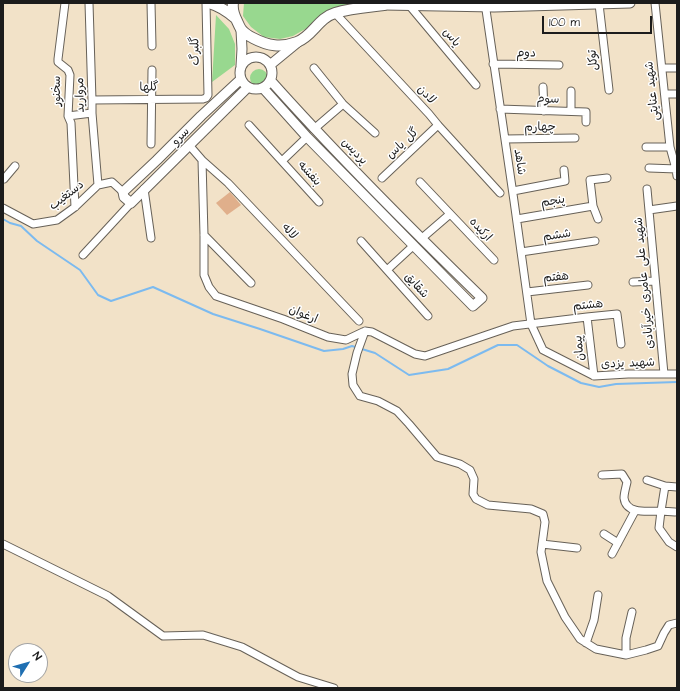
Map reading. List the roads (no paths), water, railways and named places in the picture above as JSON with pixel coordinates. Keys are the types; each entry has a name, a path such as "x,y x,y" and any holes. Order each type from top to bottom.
{"main road":[{"path":"209,3 215,4 235,18"},
{"path":"233,3 235,18 241,30 250,37 262,43 280,46 298,42 309,35 323,19 335,13 385,4"}],"street":[{"name":"سخنور","path":"65,3 58,62 68,70 70,75 68,116 71,123 75,207"},
{"name":"مروارید","path":"89,3 92,113 98,185"},
{"path":"151,3 152,46"},
{"name":"گلبرگ","path":"206,3 208,95 206,98"},
{"path":"385,4 485,5 630,3"},
{"name":"شهید عنایتی","path":"655,3 665,94 673,134 670,147 677,171"},
{"name":"توکل","path":"599,4 609,90"},
{"name":"یاس","path":"410,5 476,85"},
{"name":"شاهد","path":"485,5 513,190 531,324"},
{"name":"لادن","path":"335,13 500,193"},
{"path":"241,30 242,49 240,74 243,84 247,88 258,90 268,85 271,81 272,70 267,61 262,58 252,58 247,60 241,66"},
{"path":"270,65 298,42"},
{"name":"دوم","path":"493,64 559,65"},
{"path":"314,68 343,104 375,134"},
{"path":"662,68 677,68"},
{"path":"151,144 152,70"},
{"name":"سرو","path":"123,192 241,79"},
{"name":"پردیس","path":"263,88 307,137 472,306 482,298 421,239 314,129 271,81"},
{"path":"543,87 544,111"},
{"name":"سرو","path":"131,203 247,88"},
{"path":"571,92 571,112"},
{"path":"665,94 677,94"},
{"name":"گلها","path":"92,100 206,98"},
{"path":"307,137 343,104"},
{"name":"سوم","path":"500,110 586,112 586,122"},
{"path":"68,116 92,113"},
{"name":"بنفشه","path":"249,125 319,202"},
{"name":"گل یاس","path":"382,178 438,126"},
{"name":"بنفشه","path":"282,161 307,137"},
{"name":"چهارم","path":"505,139 575,138"},
{"path":"189,145 202,160"},
{"path":"646,147 670,147"},
{"path":"157,160 165,169"},
{"name":"ارغوان","path":"202,160 204,275 209,287 216,296 283,319 328,337 346,340 364,331"},
{"name":"لاله","path":"202,160 228,183 359,322"},
{"path":"3,178 15,166"},
{"path":"649,168 677,171"},
{"path":"513,190 565,181 564,170"},
{"path":"598,219 593,206 590,180 607,178"},
{"path":"83,255 131,203 124,197 123,192 112,182 98,185"},
{"name":"ارکیده","path":"420,182 494,260"},
{"name":"دستغیب","path":"3,208 33,224 57,220 75,207 98,185"},
{"path":"144,189 151,238"},
{"name":"شهید علی عامری خیرآبادی","path":"647,189 664,374"},
{"name":"پنجم","path":"517,219 593,206"},
{"path":"649,210 677,206"},
{"path":"413,246 450,214"},
{"path":"204,235 251,283"},
{"name":"شقایق","path":"361,241 428,316"},
{"name":"ششم","path":"521,252 595,241"},
{"name":"شقایق","path":"387,270 413,246"},
{"path":"632,282 655,281"},
{"name":"هفتم","path":"527,292 588,285"},
{"name":"هشتم","path":"531,324 617,314 621,344"},
{"name":"پیمان","path":"587,317 594,376"},
{"path":"531,324 513,326 425,356 415,354 372,332 364,331 352,374 353,385 360,396 378,401 397,411 437,457 460,464 470,470 474,479 473,494 476,499 488,505 531,509 543,514 545,522 541,552 547,580 565,617 580,639 596,649 626,655 658,646 669,625 677,623"},
{"name":"شهید یزدی","path":"531,324 543,350 594,376 677,374"},
{"path":"602,475 622,474 627,482 624,498 627,506 634,511 675,512"},
{"path":"647,480 677,488"},
{"path":"665,486 659,528 669,542 677,548"},
{"path":"612,554 634,511"},
{"path":"604,534 618,543"},
{"path":"3,544 108,596 163,636 203,635 242,647 298,677 334,688"},
{"path":"542,544 577,548"},
{"path":"586,643 594,620 598,595"},
{"path":"626,655 626,638 632,612"}],"waterway":[{"path":"3,219 21,226 37,241 80,270 98,295 111,301 153,287 213,314 324,351 343,349 352,346 375,353 409,375 448,369 498,345 517,345 548,366 581,383 599,387 616,384 677,382"}]}
